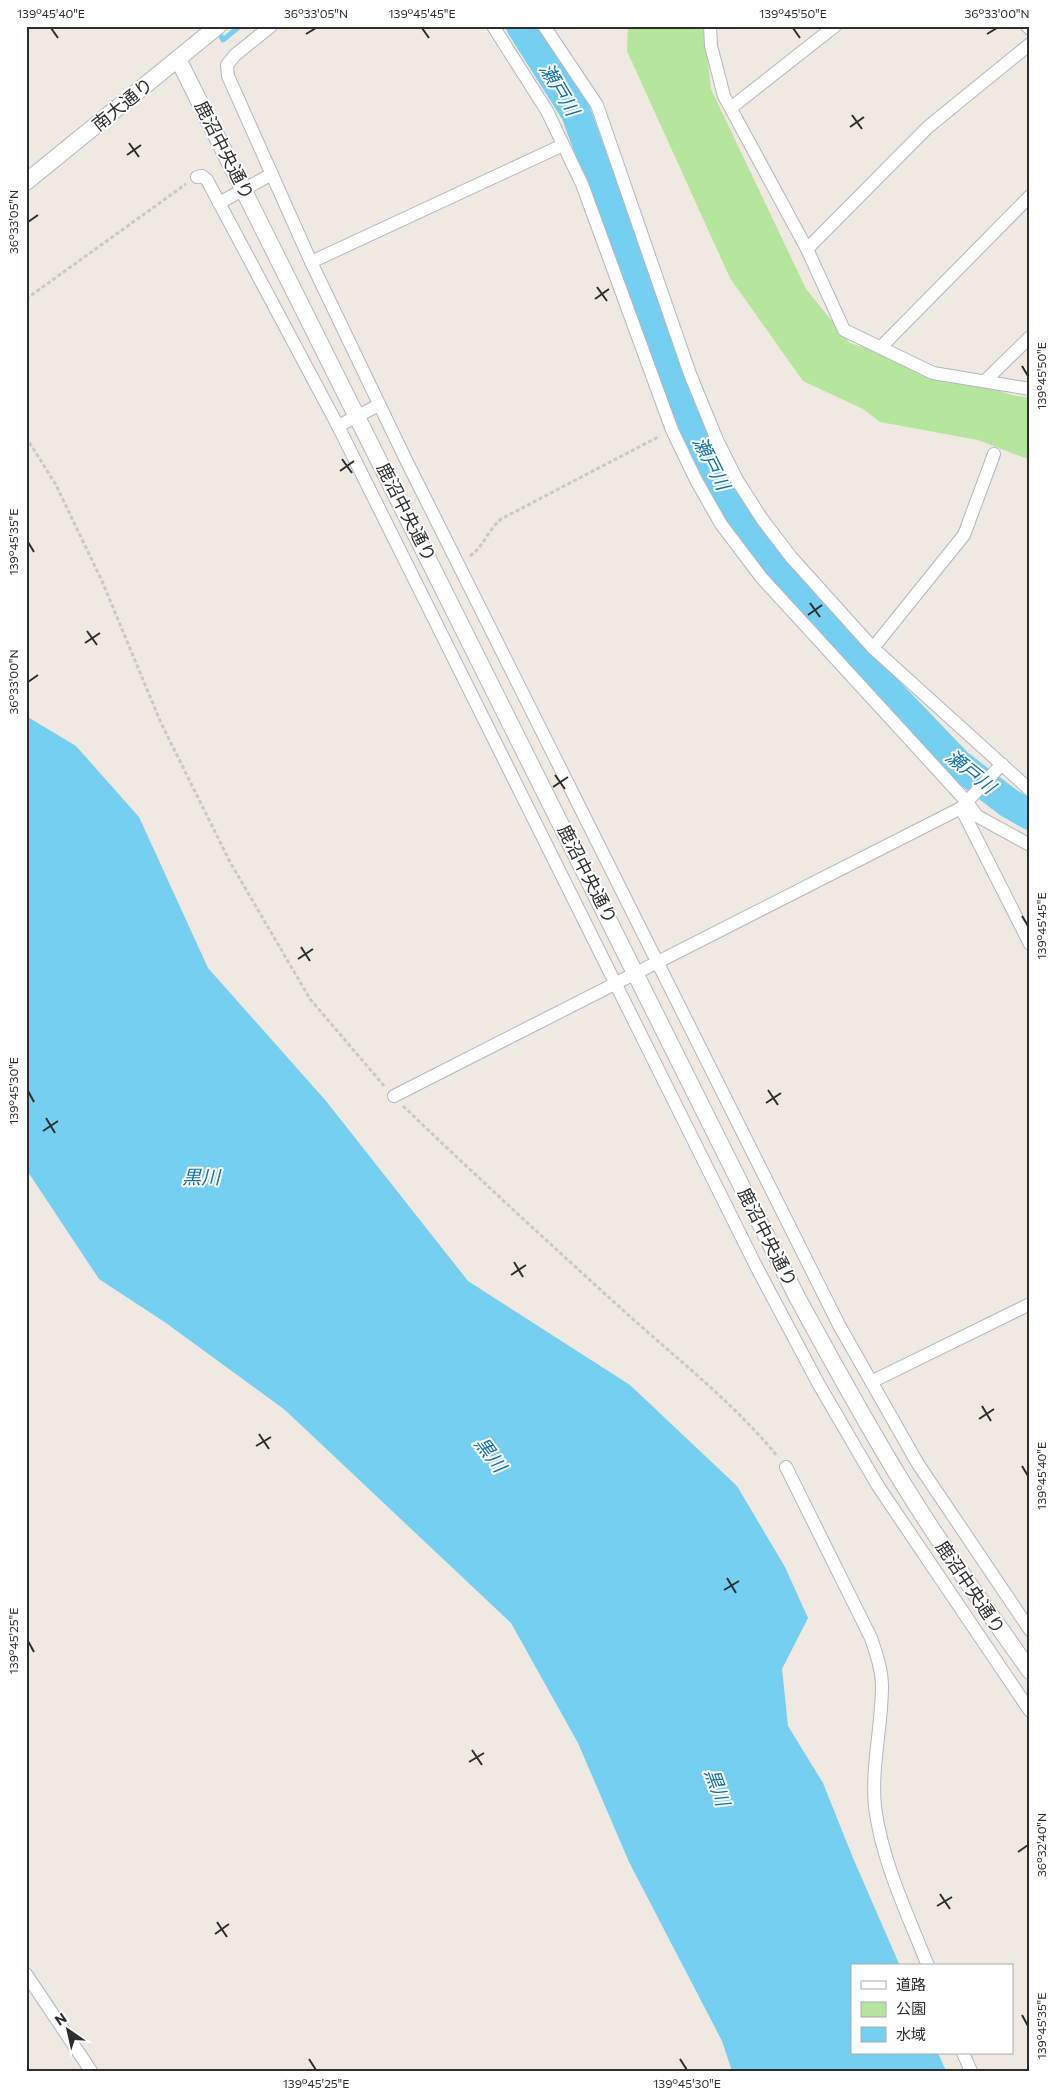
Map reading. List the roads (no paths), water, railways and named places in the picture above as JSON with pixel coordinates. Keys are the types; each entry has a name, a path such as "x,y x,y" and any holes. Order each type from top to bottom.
{"street":[{"name":"南大通り","path":"26,182 218,26"},
{"path":"270,26 235,55 227,65 232,86 311,262 379,405 806,1262 918,1464 1030,1630"},
{"path":"493,26 547,112 582,184 672,430 696,480 721,524 761,577 964,805 977,816 1030,845"},
{"path":"544,26 597,105 690,374 717,440 737,480 762,519 791,557 873,648 1030,790"},
{"path":"710,26 711,46 724,96 806,249 844,330 933,374 1030,389"},
{"path":"732,108 835,26"},
{"path":"806,249 928,127 1030,44"},
{"name":"鹿沼中央通り","path":"178,59 637,972 797,1297 863,1417 903,1484 950,1557 1030,1672"},
{"path":"311,262 563,145"},
{"path":"219,203 272,174"},
{"path":"197,177 202,176 207,180 338,426 757,1268 826,1398 904,1526 1030,1711"},
{"path":"881,347 1030,196"},
{"path":"985,382 1030,337"},
{"path":"338,426 379,405"},
{"path":"873,648 964,535 994,454"},
{"path":"394,1096 964,805 1002,764"},
{"path":"964,805 1030,944"},
{"path":"871,1382 1030,1304"},
{"path":"786,1467 871,1638 878,1660 882,1684 875,1770 875,1807 884,1847 902,1902 927,1964"},
{"path":"26,1974 92,2071"},
{"path":"963,2054 970,2071"}],"water":[{"name":"黒川","path":"26,716 76,746 139,817 208,968 326,1101 468,1281 630,1385 737,1486 785,1567 808,1618 782,1669 788,1726 823,1783 899,1964 851,1964 851,2054 938,2054 946,2071 732,2071 722,2041 629,1862 578,1743 511,1623 285,1410 166,1323 99,1279 26,1169"}],"waterway":[{"name":"瀬戸川","path":"217,29 223,40 240,26"},
{"name":"瀬戸川","path":"521,26 576,113 684,408 733,505 763,551 836,637 958,764 1009,803 1030,815"}]}
